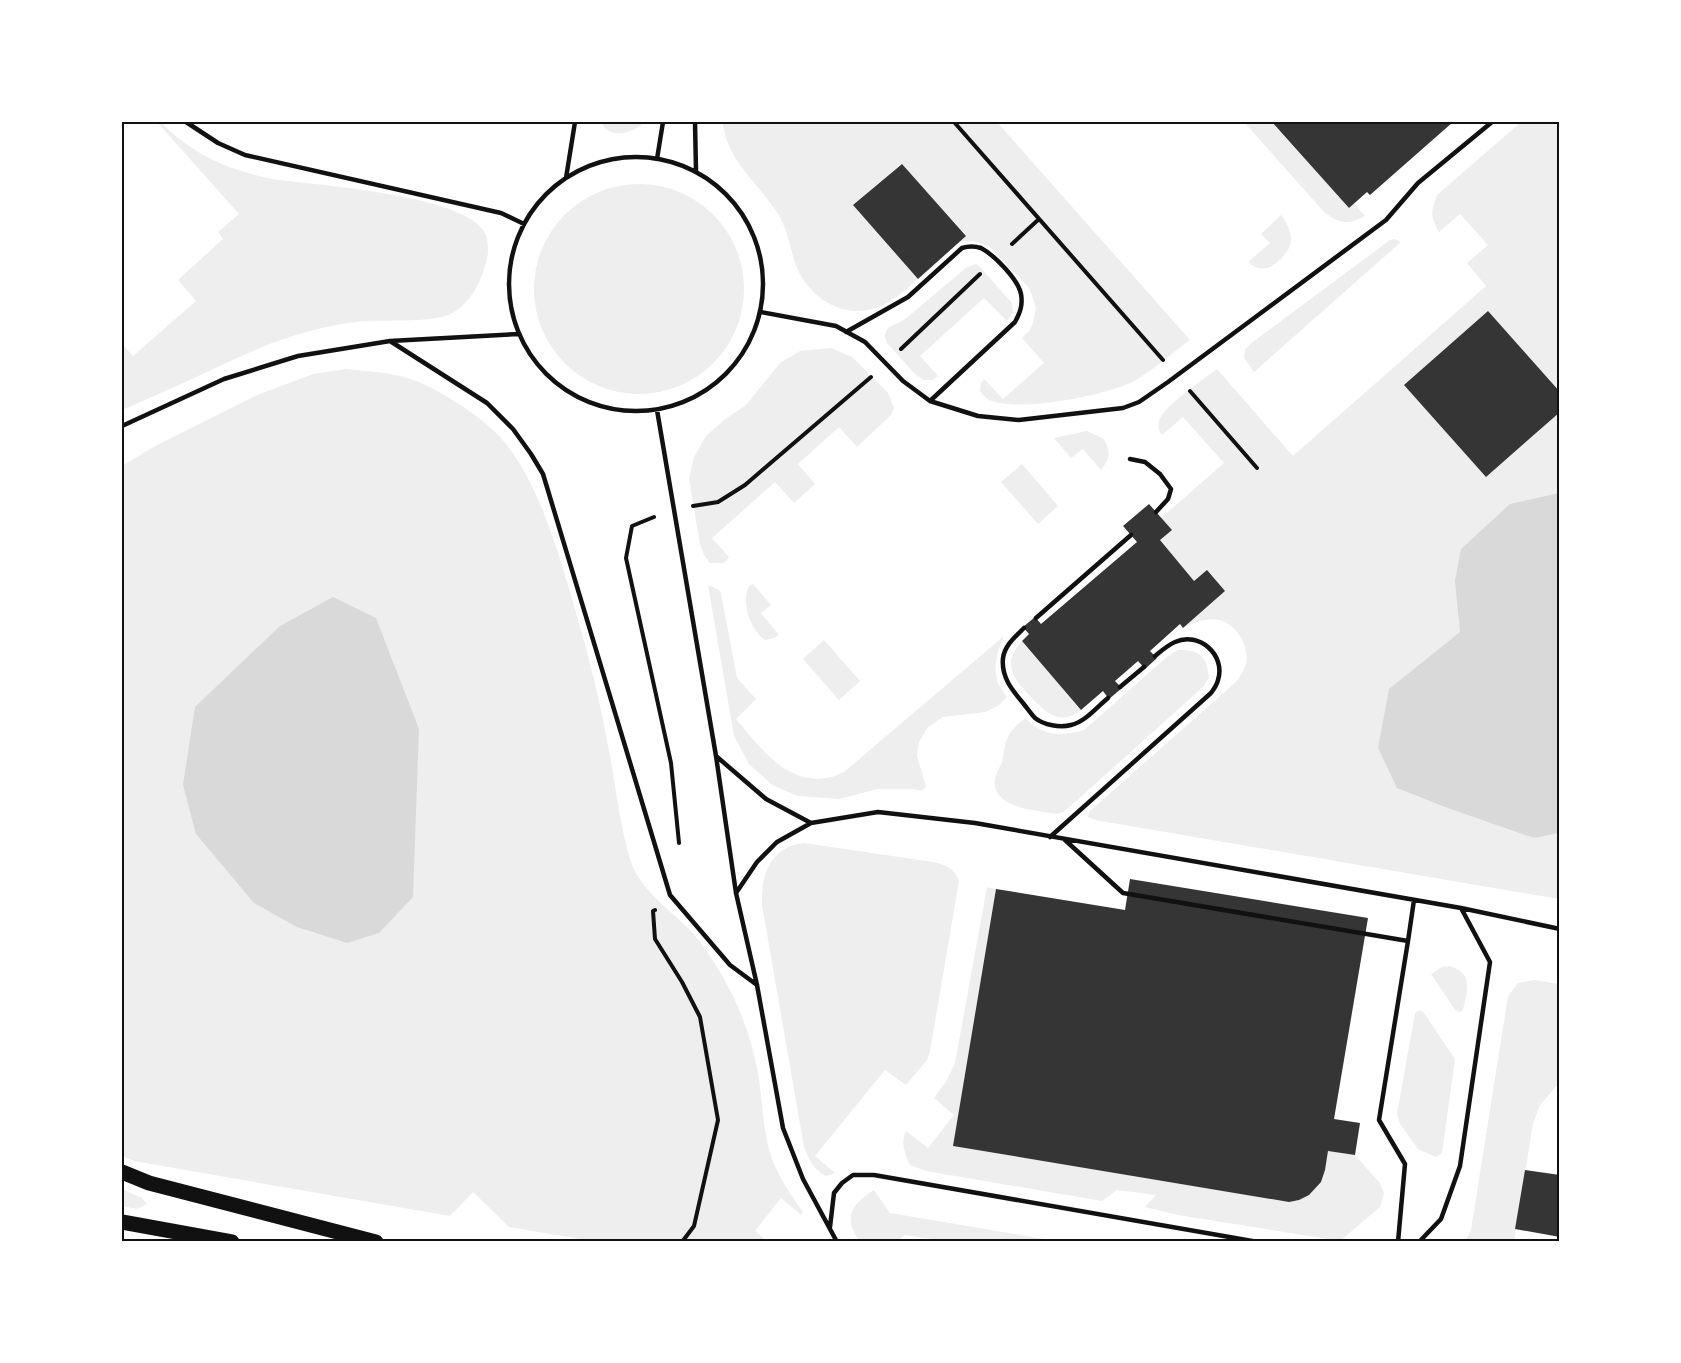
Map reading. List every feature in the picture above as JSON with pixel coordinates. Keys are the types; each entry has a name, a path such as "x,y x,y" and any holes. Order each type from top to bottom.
{"main road":[{"path":"122,1172 149,1183 376,1242"},
{"path":"122,1222 232,1242"}],"lane":[{"path":"186,122 218,143 245,155 501,213 524,224"},
{"path":"566,178 575,122"},
{"path":"657,159 663,122"},
{"path":"695,122 696,171"},
{"path":"761,312 836,326 865,342 903,381 930,402 978,416 1018,420 1123,408 1139,402 1176,376 1386,220 1418,183 1492,122"},
{"path":"626,157 657,159 696,171 723,191 744,216 759,247 764,279 761,312 751,341 734,366 712,387 686,401 657,410 629,411 601,406 575,396 552,380 533,358 519,334 511,307 509,278 513,250 524,224 542,198 566,178 594,164 626,157"},
{"path":"846,332 908,297 962,248 967,246 980,248 996,259 1015,281 1021,293 1022,309 1016,322 930,402"},
{"path":"122,426 224,379 298,356 390,341 519,334"},
{"path":"390,341 487,403 513,429 543,474 670,895 730,965 757,985"},
{"path":"657,410 716,756 736,893 757,985 783,1128 802,1179 837,1242"},
{"path":"1130,459 1145,462 1160,474 1171,489 1168,499 1156,512"},
{"path":"1036,618 1131,534"},
{"path":"1024,628 1007,647 1003,657 1003,666 1010,689 1036,718 1059,726 1072,725 1083,720 1108,698"},
{"path":"1050,837 1211,693 1218,682 1220,671 1217,660 1213,650 1204,643 1191,639 1176,641 1155,656"},
{"path":"1120,687 1144,667"},
{"path":"716,756 766,799 811,823"},
{"path":"736,893 757,862 777,842 811,823 878,812 964,822 1064,839 1461,908 1560,929"},
{"path":"1064,839 1123,893 1408,941"},
{"path":"1398,1242 1405,1164 1378,1120 1414,900"},
{"path":"1419,1242 1441,1219 1460,1166 1490,962 1461,908"},
{"path":"830,1227 834,1193 842,1183 853,1175 874,1175 1258,1242"}],"path":[{"path":"954,122 1257,468"},
{"path":"680,845 671,763 626,558 632,526 673,509 718,502 745,485 855,392 1039,219"},
{"path":"670,895 653,911 655,939 682,982 700,1017 718,1120 694,1226 682,1242"}],"shaded area":[{"path":"157,122 161,122 200,153 222,164 255,175 422,201 451,210 474,221 486,235 488,241 488,253 480,280 464,304 448,315 421,320 355,322 283,339 122,410 122,344 133,356 196,301 178,280 223,239 218,232 239,214"},
{"path":"601,122 645,122 632,130 617,133 607,130"},
{"path":"722,122 997,122 1190,340 1141,377 1104,392 1037,404 998,403 986,398 980,391 984,379 1003,399 1044,363 1022,338 1033,323 1036,308 1030,289 989,246 973,241 959,242 966,235 901,164 853,205 918,279 891,301 869,310 856,311 832,305 812,291 804,281 795,263 782,221 735,157 727,142"},
{"path":"1244,122 1272,122 1349,208 1354,203 1365,216 1343,222 1324,212"},
{"path":"1521,122 1559,122 1559,899 1088,817 1089,812 1237,681 1246,664 1246,651 1241,637 1225,622 1214,619 1205,620 1183,628 1225,591 1207,570 1194,581 1160,540 1171,530 1161,518 1224,463 1183,417 1162,435 1158,425 1162,415 1175,401 1217,369 1293,456 1486,286 1467,263 1488,245 1460,214 1439,232 1432,214 1437,195"},
{"path":"629,184 649,184 670,188 689,196 714,214 727,230 740,258 744,289 740,320 727,348 714,364 698,377 670,390 649,394 629,394 608,390 589,382 572,371 557,356 538,320 534,299 534,279 538,258 546,239 557,222 572,207 608,188"},
{"path":"1281,215 1291,234 1288,250 1270,267 1254,266 1248,262 1270,243 1261,234"},
{"path":"1395,239 1401,242 1254,372 1244,358 1245,350 1250,344 1390,240"},
{"path":"976,264 1011,302 1012,315 1007,321 984,298 920,356 938,376 932,380 924,380 915,374 887,343 886,331 889,327 904,320 967,267"},
{"path":"831,348 852,357 888,393 894,408 891,415 857,447 839,427 798,464 815,484 794,503 775,482 712,538 729,557 724,563 710,563 700,544 689,479 694,457 706,436 746,405 780,363 800,351"},
{"path":"346,369 407,378 433,389 463,407 501,438 534,491 558,552 576,611 604,727 623,833 631,862 648,890 691,931 708,954 733,996 750,1040 757,1068 766,1137 772,1159 782,1180 803,1212 801,1215 781,1198 755,1231 767,1241 592,1241 509,1227 473,1192 450,1216 134,1161 122,1156 122,466 157,445 257,395 313,374"},
{"path":"1087,431 1104,439 1106,444 1108,455 1101,470 1083,449 1071,458 1054,438"},
{"path":"1022,464 1058,506 1038,524 1001,482"},
{"path":"1559,493 1559,833 1534,838 1397,788 1378,748 1389,689 1460,632 1455,581 1461,549 1510,504"},
{"path":"753,584 771,605 761,613 779,635 774,638 765,640 751,623 746,600 749,586"},
{"path":"708,585 719,590 721,594 737,678 756,699 736,719 764,752 798,775 826,778 844,772 1004,636 998,652 996,674 1000,687 1007,697 999,705 986,712 943,717 928,727 919,742 917,756 926,787 921,791 878,789 839,799 798,796 772,785 749,764 734,736"},
{"path":"333,597 376,618 419,729 413,897 379,933 347,943 297,927 254,903 196,834 183,785 195,707 280,626"},
{"path":"824,640 860,681 839,700 803,659"},
{"path":"1022,641 1081,710 1066,717 1053,715 1041,707 1022,688 1014,676 1011,662 1016,648"},
{"path":"1178,650 1192,651 1204,659 1209,678 1203,687 1064,812 1057,814 1028,809 1000,797 995,779 1002,762 1006,742 1012,730 1025,718 1046,732 1068,734 1084,730 1168,656"},
{"path":"804,843 938,863 952,870 959,881 927,1060 906,1085 885,1070 815,1156 835,1173 826,1176 812,1164 804,1147 762,905 762,889 773,860 787,848"},
{"path":"987,887 996,889 953,1146 1289,1202 1307,1195 1318,1184 1328,1151 1355,1155 1379,1182 1384,1193 1380,1207 1340,1241 1178,1215 1145,1207 1156,1195 1117,1190 1102,1201 926,1171 910,1165 903,1144 906,1131 928,1148 954,1115 934,1098 947,1080 955,1063"},
{"path":"1449,966 1462,973 1467,983 1463,1010 1460,1012 1455,1010 1431,974 1442,967"},
{"path":"1534,980 1559,984 1559,1083 1540,1105 1533,1124 1514,1241 1465,1241 1471,1230 1508,996 1518,983"},
{"path":"1420,1010 1455,1059 1442,1153 1436,1157 1418,1149 1400,1124 1397,1114 1415,1013"},
{"path":"122,1189 142,1198 147,1204 137,1209 122,1206"},
{"path":"874,1190 890,1213 1057,1241 946,1241 905,1235 898,1241 859,1241 851,1225 852,1212 860,1201"}],"building":[{"path":"1272,122 1453,122 1370,195 1367,192 1349,208"},
{"path":"902,164 966,236 918,279 853,205"},
{"path":"1488,311 1560,392 1560,412 1486,477 1404,385"},
{"path":"1149,504 1172,530 1160,540 1194,581 1207,570 1225,591 1183,628 1180,624 1150,651 1157,658 1145,669 1138,661 1115,681 1122,688 1109,699 1103,691 1081,710 1022,641 1029,634 1023,627 1035,617 1041,624 1137,542 1123,526"},
{"path":"1130,879 1368,918 1334,1119 1360,1123 1355,1155 1328,1151 1321,1182 1309,1195 1289,1202 953,1146 996,889 1125,910"},
{"path":"1525,1170 1560,1175 1560,1237 1515,1229"}]}
